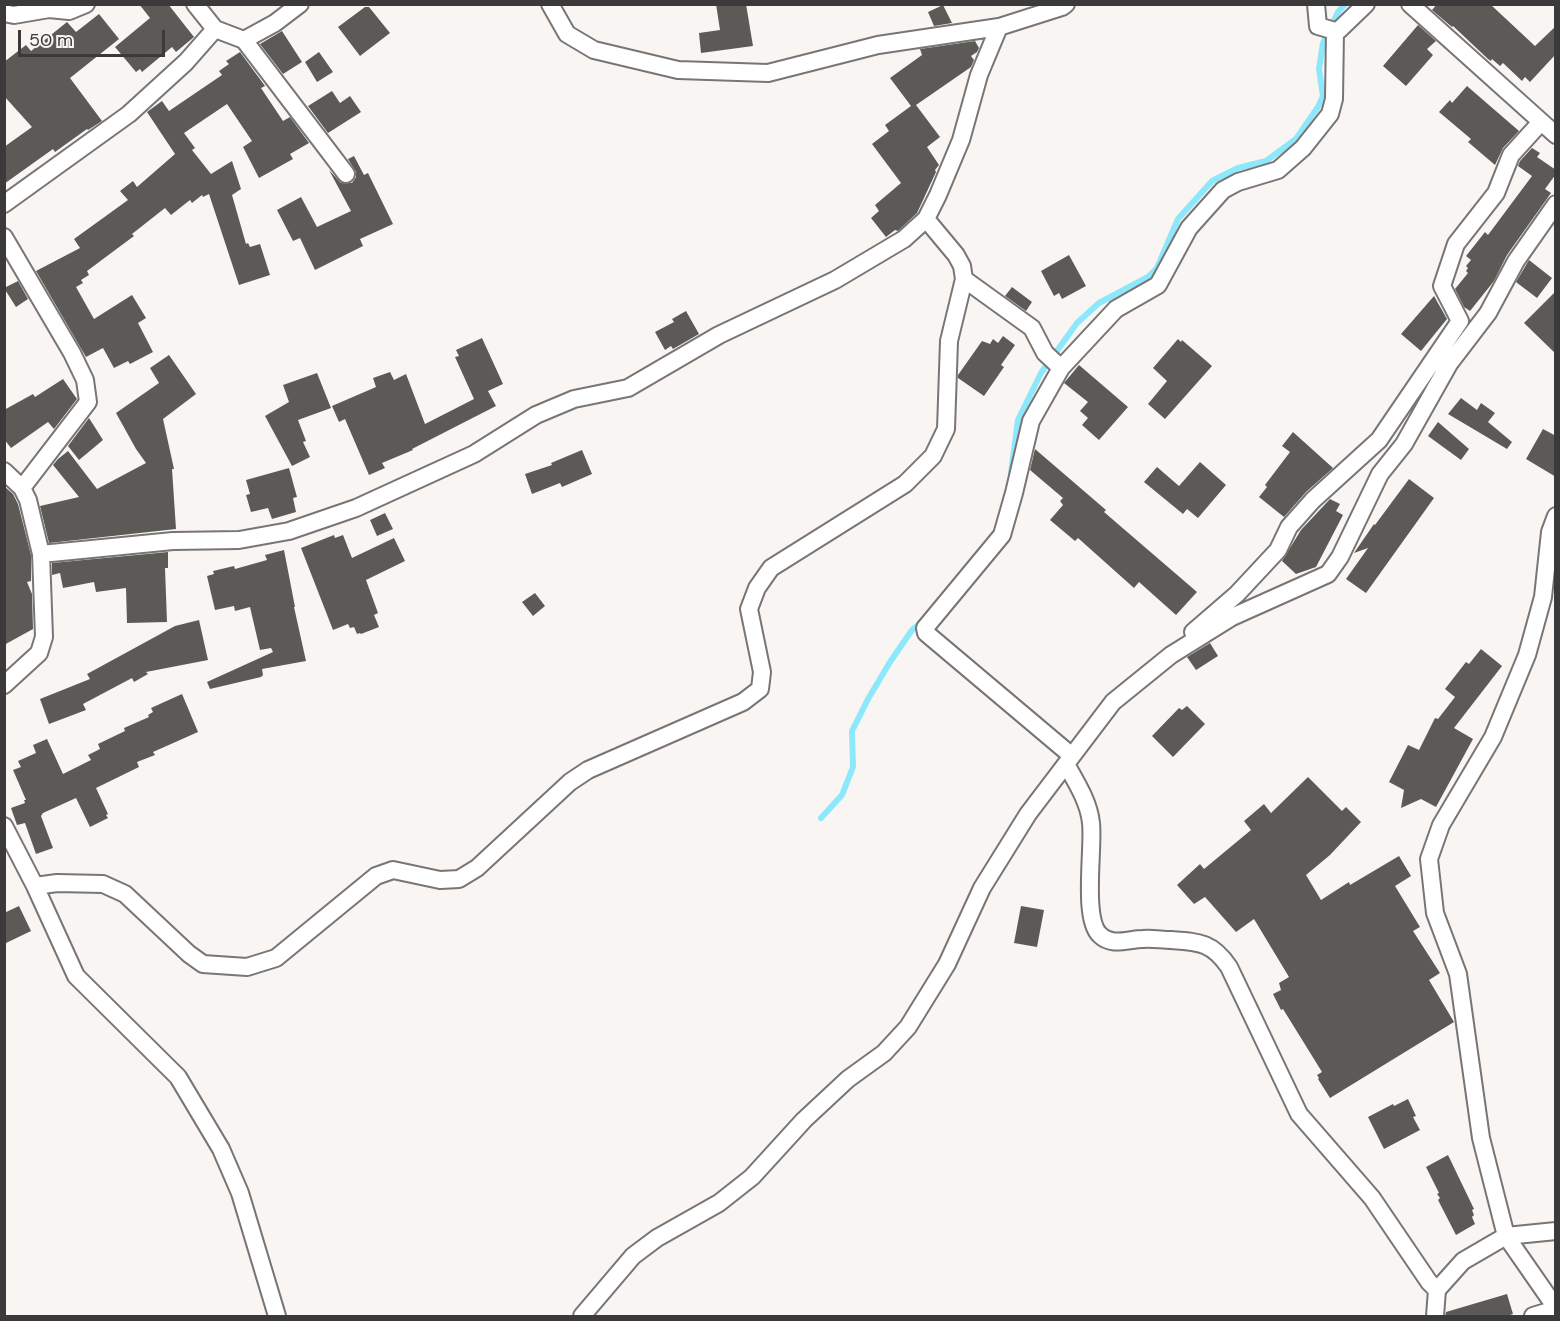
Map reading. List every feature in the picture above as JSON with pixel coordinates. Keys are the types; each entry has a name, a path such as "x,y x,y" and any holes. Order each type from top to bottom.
{"street":[{"path":"4,13 14,15 50,9 69,11 86,4"},
{"path":"195,4 215,29 244,40 346,174"},
{"path":"244,40 275,23 300,4"},
{"path":"550,4 567,34 594,50 678,70 768,74 878,45 999,27 1066,4"},
{"path":"1316,4 1318,26 1339,30 1366,4"},
{"path":"1410,4 1556,135"},
{"path":"41,554 173,541 239,540 289,531 356,508 474,454 536,415 574,399 628,388 719,335 835,280 904,239 926,219 961,140 979,75 999,27"},
{"path":"4,204 129,114 186,62 215,29"},
{"path":"1329,29 1334,99 1330,114 1304,148 1278,170 1238,182 1223,190 1189,228 1158,285 1116,309 1054,361 1031,421 1002,535 925,628 926,633 1069,760 1091,822 1090,905 1092,921 1098,934 1111,943 1143,939 1200,942 1220,953 1229,967 1299,1114 1372,1198 1437,1290"},
{"path":"1171,655 1172,650 1237,594 1278,550 1289,527 1313,500 1379,440 1460,321 1442,286 1456,244 1496,193 1511,155 1541,122"},
{"path":"582,1317 633,1256 657,1238 719,1203 752,1177 804,1120 848,1079 884,1053 908,1027 947,964 982,888 1028,814 1113,702 1171,655 1232,617 1328,574 1340,557 1380,474 1404,444 1449,364 1488,313 1516,261 1556,204"},
{"path":"35,886 57,883 103,884 125,894 189,954 203,964 247,967 276,958 375,876 393,870 440,880 459,879 477,868 570,782 588,770 743,702 760,689 762,672 748,609 757,588 771,568 905,484 933,456 946,429 949,341 964,279 962,266 956,255 926,219"},
{"path":"4,237 72,353 85,380 88,402 22,488"},
{"path":"964,279 1032,328 1054,361"},
{"path":"4,471 22,488 28,500 41,554 44,637 39,653 4,685"},
{"path":"1533,1317 1556,1308 1506,1236 1481,1138 1458,974 1435,913 1429,859 1441,825 1493,736 1527,655 1543,597 1550,532 1556,516"},
{"path":"4,826 35,886 76,976 178,1077 221,1149 240,1193 277,1317"},
{"path":"1435,1317 1437,1290 1463,1261 1506,1236 1556,1231"}],"building":[{"path":"139,4 168,4 194,37 176,52 172,47 142,72 140,69 136,72 115,47 150,18"},
{"path":"716,4 746,4 753,46 701,53 699,33 720,30"},
{"path":"1437,4 1490,4 1535,46 1556,26 1556,54 1530,82 1525,77 1522,81 1503,63 1500,66 1492,59 1491,61 1488,59 1432,10"},
{"path":"943,5 952,23 934,26 928,12"},
{"path":"365,7 369,7 390,33 360,56 338,27"},
{"path":"99,14 119,39 70,78 102,121 55,152 53,149 4,184 4,147 32,127 4,96 4,62 26,45 31,51 67,22 76,32"},
{"path":"1418,25 1436,41 1427,49 1433,55 1406,86 1383,66"},
{"path":"282,31 302,62 283,74 260,44"},
{"path":"975,41 979,48 971,56 974,60 971,67 916,105 940,137 927,147 939,165 917,213 898,231 895,230 886,237 871,218 879,211 875,205 901,183 872,144 889,131 885,125 911,106 890,78 922,55 920,49"},
{"path":"240,52 265,86 261,88 283,121 290,117 309,143 290,154 293,159 259,178 243,147 252,141 227,104 184,133 195,148 192,150 211,174 232,161 241,189 232,195 246,244 248,243 250,247 260,244 270,275 239,285 209,194 203,197 202,195 192,203 190,200 171,215 165,208 132,234 134,236 87,271 89,275 81,280 83,283 76,287 94,319 132,295 146,318 138,323 153,352 130,364 128,361 114,368 103,348 86,357 36,271 80,248 74,239 128,200 120,191 133,181 137,187 175,154 147,112 162,101 169,111 222,75 219,71 229,64 226,61"},
{"path":"319,52 333,72 317,82 305,62"},
{"path":"1467,86 1519,131 1503,148 1495,165 1468,142 1471,139 1439,112 1450,100 1452,103"},
{"path":"332,91 340,103 350,96 361,112 328,133 308,106"},
{"path":"1532,148 1540,153 1537,157 1556,170 1556,174 1545,189 1551,193 1507,255 1494,281 1470,311 1464,307 1455,289 1468,273 1466,266 1471,260 1466,256 1485,232 1488,235 1532,176 1518,166"},
{"path":"354,156 364,175 368,173 393,224 360,239 363,246 315,270 300,238 293,241 277,210 301,197 317,227 351,211 329,170 341,183 352,183 356,172 348,159"},
{"path":"1069,255 1086,286 1062,299 1059,293 1054,296 1041,271"},
{"path":"1529,260 1552,278 1537,298 1516,282"},
{"path":"18,281 28,299 16,307 4,288"},
{"path":"1012,287 1032,302 1026,311 1005,296"},
{"path":"1556,291 1556,354 1524,323"},
{"path":"1434,296 1447,319 1421,351 1401,334"},
{"path":"686,311 699,334 673,349 671,346 665,350 655,332 674,322 672,319"},
{"path":"1003,336 1015,345 1001,365 1004,367 984,396 958,378 958,375 982,341 990,344 993,339 998,343"},
{"path":"482,338 503,384 488,391 496,406 413,450 382,463 385,468 369,475 345,419 339,422 332,406 376,387 373,378 390,372 394,380 406,374 425,424 474,399 455,357 459,356 456,350"},
{"path":"1178,339 1212,366 1165,419 1148,404 1167,381 1153,368"},
{"path":"169,355 196,394 163,419 174,469 172,469 176,529 49,543 40,506 79,497 53,465 58,459 68,451 97,489 146,463 116,413 159,383 150,368"},
{"path":"1079,365 1128,407 1099,440 1082,425 1088,418 1080,411 1088,402 1064,383"},
{"path":"317,373 331,408 298,420 306,441 303,442 310,457 292,466 265,416 289,402 283,385"},
{"path":"63,379 77,399 54,429 48,422 11,448 4,439 4,410 33,394 35,397"},
{"path":"1461,398 1477,410 1481,403 1495,413 1488,422 1512,442 1507,449 1448,414"},
{"path":"89,418 103,440 79,460 68,446"},
{"path":"1438,422 1469,449 1461,460 1428,436"},
{"path":"1543,429 1556,436 1556,477 1526,459"},
{"path":"1293,432 1333,468 1306,492 1284,517 1259,497 1267,487 1265,485 1290,452 1282,446"},
{"path":"1035,449 1197,592 1176,615 1139,582 1134,588 1078,538 1075,541 1050,520 1063,505 1060,501 1063,498 1030,470"},
{"path":"582,450 592,474 562,487 560,483 532,494 525,474 552,465 551,463"},
{"path":"1200,462 1226,485 1198,518 1187,509 1183,514 1144,482 1157,467 1179,486"},
{"path":"289,468 297,497 293,498 296,512 272,519 268,508 251,512 246,495 250,494 246,480"},
{"path":"1409,479 1434,498 1366,593 1346,579 1368,548 1354,553"},
{"path":"4,486 13,494 18,504 31,555 31,581 27,582 32,594 33,629 4,645"},
{"path":"1330,499 1340,504 1336,511 1343,515 1316,567 1296,574 1282,561 1301,530"},
{"path":"385,513 393,529 377,536 370,520"},
{"path":"334,535 335,538 343,535 352,558 394,538 405,561 366,580 378,613 374,615 379,627 361,634 357,634 354,627 350,628 348,624 333,630 301,548"},
{"path":"284,550 306,661 262,669 261,677 210,689 207,682 273,652 271,648 260,650 250,607 235,611 234,606 215,610 207,576 214,574 213,571 234,566 235,569 267,560 265,555"},
{"path":"168,552 168,568 165,568 167,622 127,623 126,588 96,592 94,582 63,588 60,573 52,575 52,563"},
{"path":"535,593 545,606 533,616 522,602"},
{"path":"199,620 208,660 146,672 148,674 134,682 132,678 83,704 86,710 49,724 40,699 90,679 87,674 175,626"},
{"path":"1210,643 1218,656 1196,670 1187,657"},
{"path":"1481,649 1502,666 1454,728 1473,739 1436,807 1421,799 1401,808 1404,790 1389,782 1408,745 1419,750 1435,718 1438,719 1455,697 1445,689 1466,662 1469,664"},
{"path":"182,694 198,732 153,752 155,755 137,762 139,767 96,788 108,818 90,827 76,798 43,813 41,816 53,848 36,854 25,823 17,825 11,808 25,803 24,800 26,800 13,770 21,767 18,761 36,753 33,745 47,739 63,774 91,760 88,755 100,749 98,744 125,731 124,728 149,717 148,715 153,712 151,708"},
{"path":"1187,706 1205,724 1173,757 1152,736 1179,708 1182,710"},
{"path":"1308,777 1342,811 1346,807 1361,822 1330,855 1306,875 1321,900 1349,882 1350,885 1399,856 1411,876 1395,886 1420,927 1413,931 1440,973 1429,980 1454,1022 1330,1098 1318,1079 1317,1075 1322,1072 1273,994 1281,990 1279,983 1289,977 1254,919 1236,932 1205,897 1194,904 1177,885 1200,864 1204,869 1251,830 1244,821 1264,804 1271,813"},
{"path":"19,906 31,931 4,944 4,913"},
{"path":"1021,906 1044,910 1037,947 1014,943"},
{"path":"1408,1099 1416,1116 1413,1117 1420,1130 1384,1149 1368,1117"},
{"path":"1448,1155 1474,1209 1472,1217 1475,1224 1456,1235 1438,1200 1440,1198 1437,1194 1439,1193 1426,1167"},
{"path":"1507,1294 1513,1314 1504,1317 1445,1317 1446,1312"}],"waterway":[{"path":"1011,473 1018,420 1041,373 1077,323 1099,303 1148,277 1157,268 1178,219 1212,181 1238,168 1266,161 1296,139 1323,96 1319,69 1323,43 1338,12 1345,4"},
{"path":"821,818 842,795 853,767 852,731 868,699 912,630 924,620"}]}
